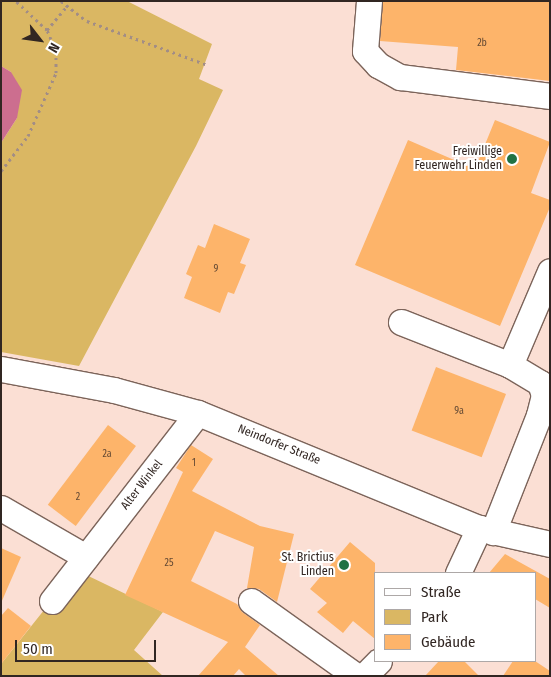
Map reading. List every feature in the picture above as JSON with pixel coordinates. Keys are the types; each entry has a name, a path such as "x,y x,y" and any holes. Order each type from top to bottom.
{"street":[{"path":"369,1 364,52 378,65 400,77 550,96"},
{"path":"510,365 550,271"},
{"path":"401,322 510,365 540,383 544,395 486,530 459,572"},
{"name":"Neindorfer Straße","path":"1,369 114,390 198,413 486,530 550,544"},
{"name":"Alter Winkel","path":"52,601 198,413"},
{"path":"1,508 86,557"},
{"path":"251,601 356,676"}],"path":[{"path":"1,171 28,136 56,73 56,51 47,30 16,1"},
{"path":"61,1 66,7 87,21 204,64"},
{"path":"47,30 66,7"}],"green space":[{"path":"1,1 127,1 212,44 199,79 223,90 196,146 79,366 1,352 1,143 17,118 11,72 1,66"},
{"path":"76,570 163,612 134,650 163,676 1,676 1,664"}],"shaded area":[{"path":"1,66 11,72 22,90 17,118 1,143"}],"building":[{"path":"383,1 550,1 550,81 456,70 458,47 380,41"},
{"path":"495,120 550,142 531,193 550,200 550,207 500,326 355,265 408,140 475,169"},
{"path":"214,224 250,239 240,263 246,265 234,294 228,292 220,313 184,298 192,277 186,274 198,245 205,248"},
{"path":"436,367 506,394 482,457 412,430"},
{"path":"108,425 136,446 76,526 48,505"},
{"path":"191,445 213,459 192,491 260,526 294,534 277,602 259,589 247,588 254,547 215,531 191,581 237,604 242,612 260,625 245,647 279,676 246,676 239,669 233,676 198,676 228,642 125,595 183,472 176,468"},
{"path":"350,542 375,563 374,638 353,621 343,633 317,612 327,603 310,589"},
{"path":"1,548 21,557 1,603"},
{"path":"505,554 550,579 550,608 536,600 536,572 490,572"},
{"path":"8,608 31,626 1,664 1,616"},
{"path":"438,662 465,662 479,676 425,676"},
{"path":"512,662 536,662 550,671 550,676 503,676"}],"place":[{"name":"Freiwillige Feuerwehr Linden","path":"512,159"},
{"name":"St. Brictius Linden","path":"344,565"}]}
